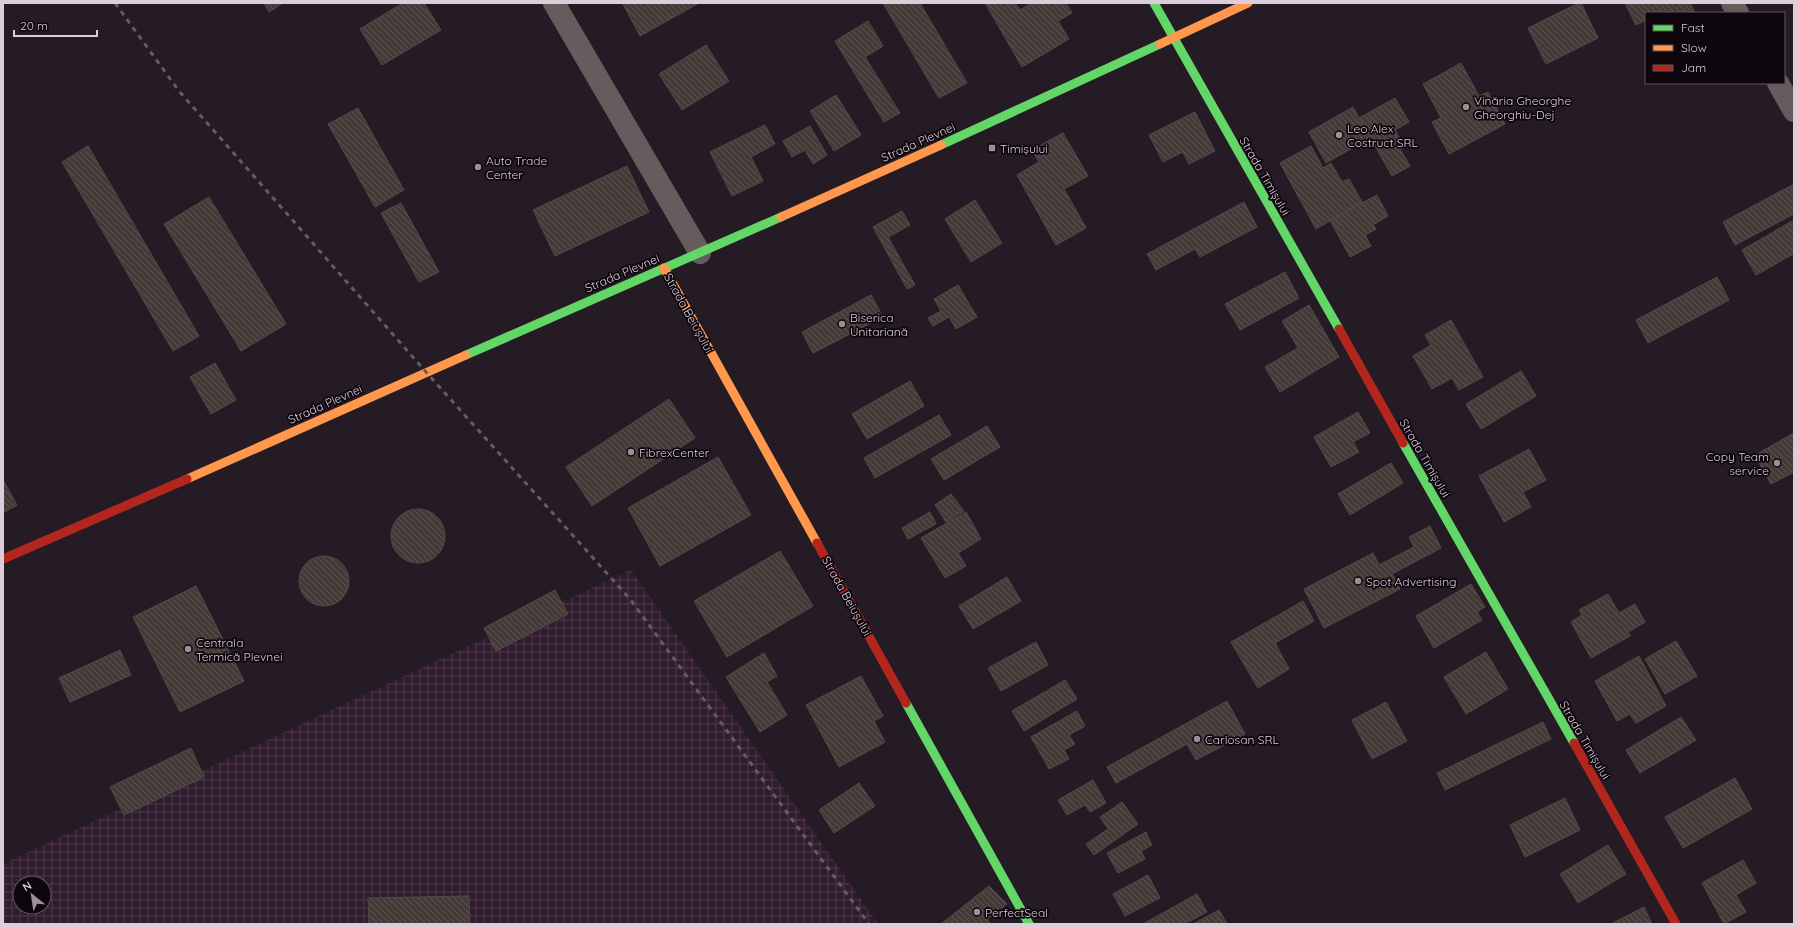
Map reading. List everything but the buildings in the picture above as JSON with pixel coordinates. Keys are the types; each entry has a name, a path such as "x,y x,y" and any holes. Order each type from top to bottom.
{"street":[{"path":"554,3 700,253"},
{"name":"Strada Timișului","path":"1154,3 1676,924"},
{"name":"Strada Plevnei","path":"3,559 700,253 974,130 1248,3"},
{"path":"1732,3 1737,12"},
{"path":"1779,84 1794,111"},
{"name":"Strada Beiușului","path":"664,268 1029,924"}],"shaded area":[{"path":"631,570 878,924 3,924 3,864"}],"railway":[{"path":"115,3 179,91 426,372 630,599 869,924"}],"traffic: fast":[{"path":"1154,3 1339,329"},
{"path":"941,145 1160,44"},
{"path":"466,355 781,217"},
{"path":"1403,443 1574,743"},
{"path":"906,703 1029,924"}],"traffic: slow":[{"path":"1160,44 1248,3"},
{"path":"781,217 941,145"},
{"path":"664,268 817,543"},
{"path":"187,479 466,355"}],"traffic: jam":[{"path":"1339,329 1403,443"},
{"path":"3,559 187,479"},
{"path":"817,543 906,703"},
{"path":"1574,743 1676,924"}],"place":[{"name":"Vinăria Gheorghe Gheorghiu-Dej","path":"1466,107"},
{"name":"Leo Alex Costruct SRL","path":"1339,135"},
{"name":"Timișului","path":"992,148"},
{"name":"Auto Trade Center","path":"478,167"},
{"name":"Biserica Unitariană","path":"842,324"},
{"name":"FibrexCenter","path":"631,452"},
{"name":"Copy Team service","path":"1777,463"},
{"name":"Spot Advertising","path":"1358,581"},
{"name":"Centrala Termică Plevnei","path":"188,649"},
{"name":"Carlosan SRL","path":"1197,739"},
{"name":"PerfectSeal","path":"977,912"}]}
